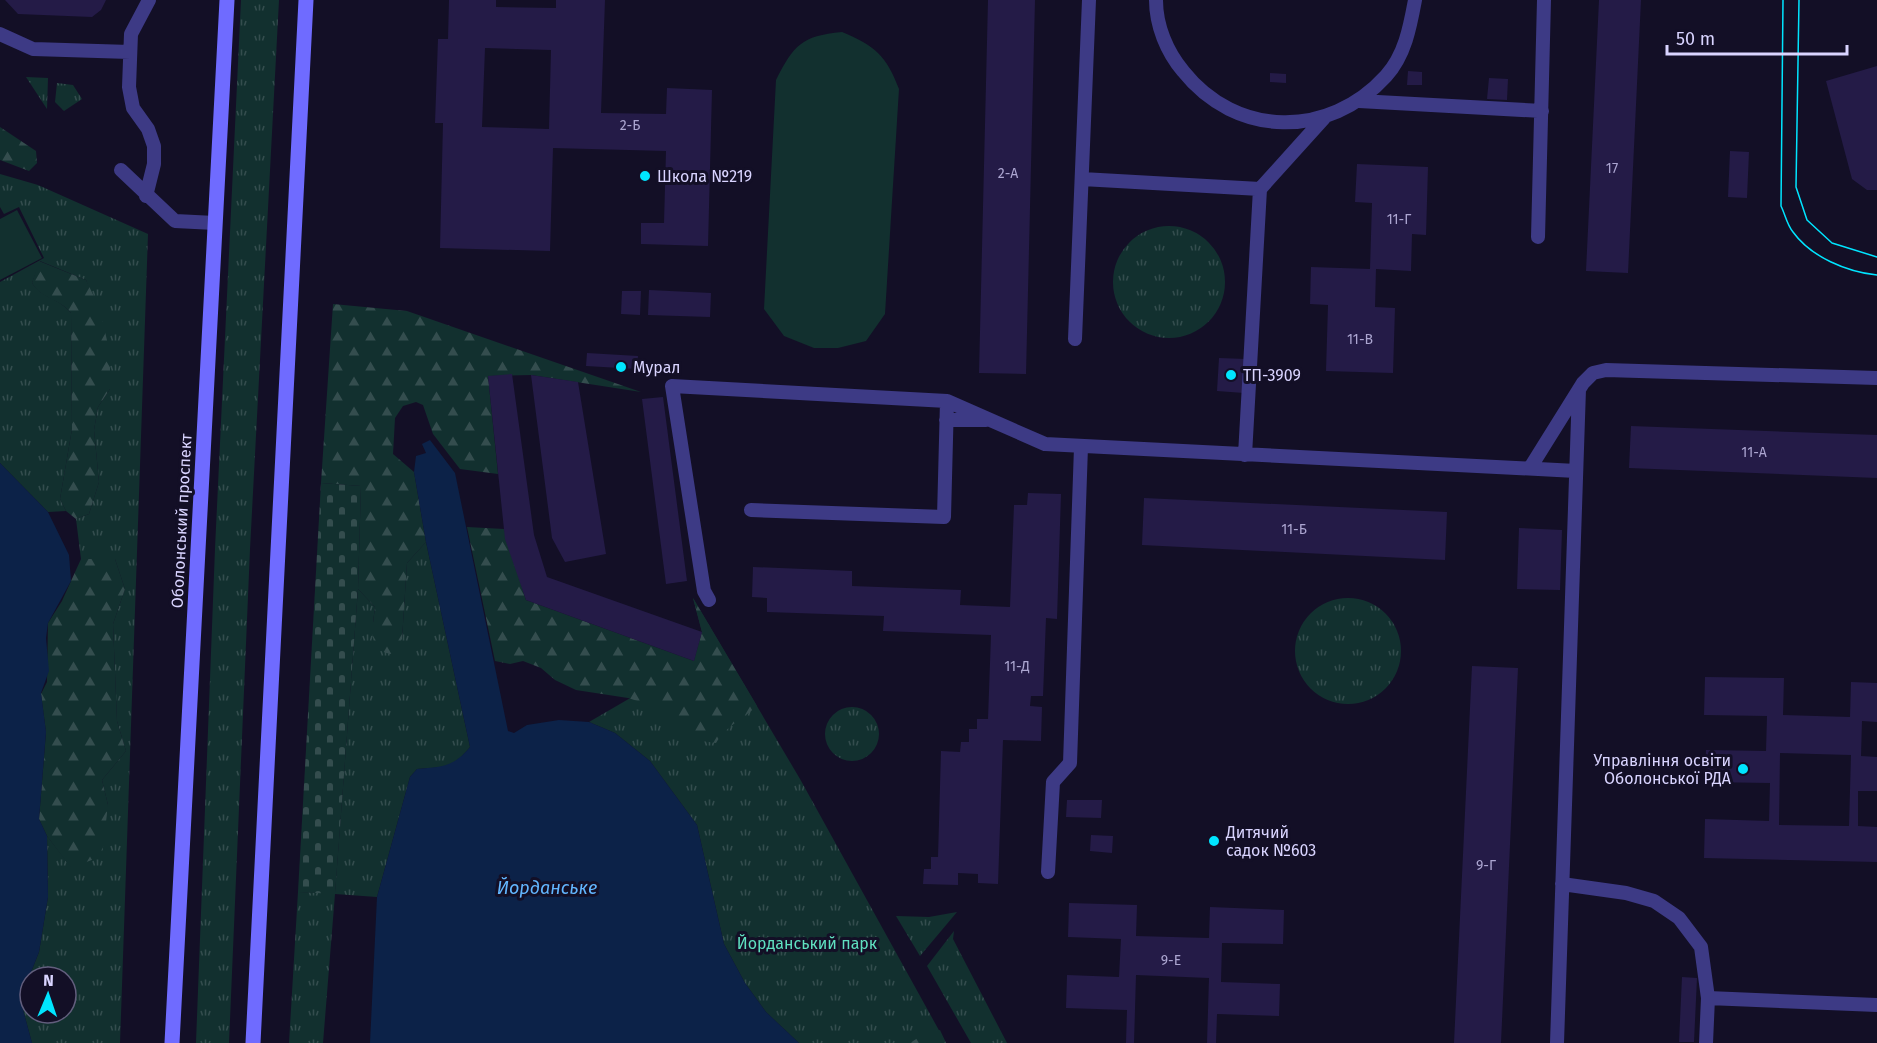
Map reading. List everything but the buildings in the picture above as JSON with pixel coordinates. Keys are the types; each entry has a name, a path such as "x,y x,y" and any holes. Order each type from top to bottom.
{"main road":[{"name":"Оболонський проспект","path":"172,1043 227,0"},
{"path":"253,1043 306,0"}],"lane":[{"path":"146,196 154,164 154,146 148,129 133,108 129,87 131,34 149,0"},
{"path":"1075,339 1089,0"},
{"path":"1156,0 1156,14 1171,56 1198,91 1236,114 1279,123 1324,118 1359,101 1387,75 1407,41 1415,0"},
{"path":"1538,237 1544,0"},
{"path":"0,34 33,49 130,52"},
{"path":"1359,101 1542,111"},
{"path":"1245,455 1260,189 1324,118"},
{"path":"121,170 146,196 175,220 215,223"},
{"path":"1082,179 1260,189"},
{"path":"1530,468 1579,389 1593,373 1606,370 1877,378"},
{"path":"709,600 704,591 672,386 947,401 1045,444 1576,471"},
{"path":"1557,1043 1579,389"},
{"path":"751,510 944,517 947,401"},
{"path":"946,420 991,420"},
{"path":"1048,872 1053,782 1070,763 1081,447"},
{"path":"1562,884 1626,893 1654,901 1679,918 1701,947 1708,998 1706,1043"},
{"path":"1708,998 1877,1005"}],"green space":[{"path":"241,0 279,0 250,549 229,1043 196,1043 215,549"},
{"path":"842,32 863,42 878,53 889,68 899,89 885,314 866,341 838,348 814,348 784,336 764,309 776,80 788,58 800,44 817,36"},
{"path":"26,77 48,78 47,109"},
{"path":"57,83 73,85 82,99 64,111 55,102"},
{"path":"0,127 36,151 37,163 29,171 0,160"},
{"path":"0,174 38,185 148,234 120,1043 32,1043 27,1025 78,1025 78,965 34,965 39,952 48,897 47,836 71,867 108,805 102,780 126,751 117,721 113,624 125,589 115,559 81,559 76,519 89,514 99,482 94,430 98,407 110,389 91,293 86,280 40,261 32,283 40,292 61,304 71,313 72,429 60,499 66,511 48,512 0,463 0,282 44,258 19,207 4,214 0,207"},
{"path":"17,210 42,258 0,280 0,219"},
{"path":"1169,226 1190,230 1209,242 1221,261 1225,282 1221,303 1209,322 1190,334 1169,338 1148,334 1129,322 1117,303 1113,282 1117,261 1129,242 1148,230"},
{"path":"39,261 86,280 100,309 110,354 110,389 98,407 94,430 99,482 89,514 76,519 66,511 60,499 72,429 71,313 61,304 40,293 32,283"},
{"path":"333,304 407,311 641,392 531,375 488,376 498,474 460,469 433,434 423,405 416,402 403,406 395,418 393,454 414,472 426,542 407,563 402,639 391,654 383,652 374,643 375,607 358,589 361,486 321,483"},
{"path":"321,483 361,486 358,589 335,894 298,892"},
{"path":"467,527 504,529 526,600 694,661 702,632 693,598 757,706 730,727 716,743 695,740 657,707 628,698 576,690 555,680 541,668 523,661 510,664 495,661"},
{"path":"426,542 470,747 447,766 417,769 410,777 377,897 335,894 323,1043 289,1043 298,892 335,893 358,589 375,607 373,622 402,639 407,563"},
{"path":"81,559 115,559 125,589 113,624 117,721 126,751 102,780 108,805 102,856 71,868 47,836 39,819 46,732 41,694 47,682 48,623 62,601"},
{"name":"Йорданський парк","path":"693,598 800,779 946,1043 799,1043 766,1012 745,983 724,944 697,825 650,761 615,733 589,722 694,661 702,632"},
{"path":"1348,598 1368,602 1386,613 1397,631 1401,651 1397,671 1386,689 1368,700 1348,704 1328,700 1310,689 1299,671 1295,651 1299,631 1310,613 1328,602"},
{"path":"847,707 857,707 867,711 875,719 879,734 875,749 867,757 857,761 847,761 837,757 829,749 825,739 825,729 829,719 837,711"},
{"path":"957,912 920,956 896,916 929,917"},
{"path":"954,931 953,939 1007,1043 971,1043 927,966"},
{"path":"940,1030 946,1043 910,1043 924,1034"}],"water":[{"name":"Йорданське","path":"430,440 455,473 508,731 514,733 527,725 559,720 589,722 615,733 650,761 697,825 724,944 745,983 766,1012 799,1043 370,1043 377,897 410,777 417,769 453,762 470,747 426,542 414,472 416,456 426,453 422,444"},
{"path":"0,463 48,512 69,555 71,581 48,623 46,638 49,671 41,693 46,732 39,819 47,836 48,897 39,952 34,965 18,965 18,1025 27,1025 32,1043 0,1043"}],"tram line":[{"path":"1783,0 1781,206 1791,229 1810,249 1842,267 1877,275"},
{"path":"1799,0 1796,187 1807,220 1832,243 1877,257"}],"place":[{"name":"Школа №219","path":"645,176"},
{"name":"Мурал","path":"621,367"},
{"name":"ТП-3909","path":"1231,375"},
{"name":"Управління освіти Оболонської РДА","path":"1743,769"},
{"name":"Дитячий садок №603","path":"1214,841"}]}
